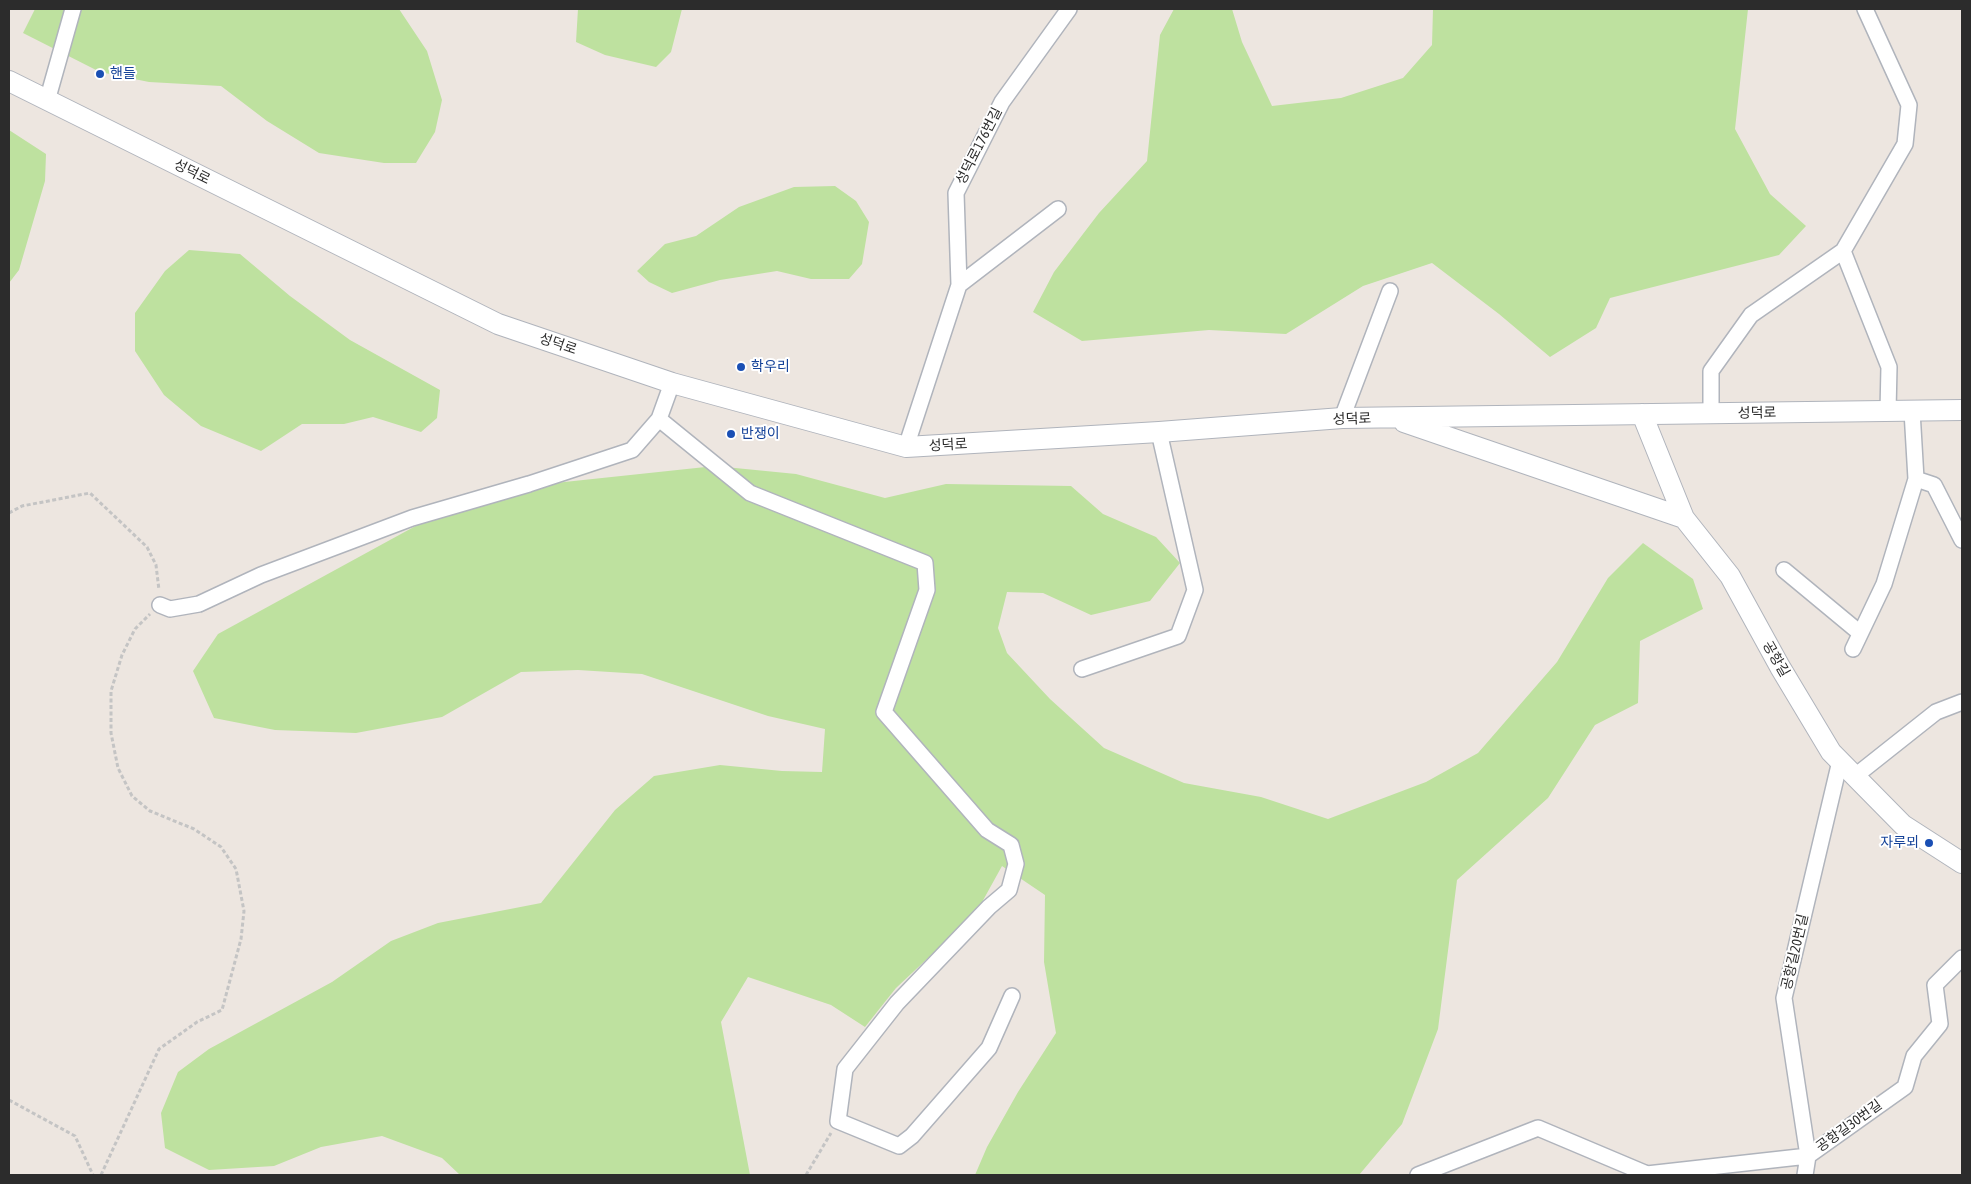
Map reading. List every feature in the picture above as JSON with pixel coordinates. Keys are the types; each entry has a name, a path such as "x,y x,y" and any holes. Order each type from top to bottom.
{"street":[{"path":"47,101 73,9"},
{"name":"성덕로176번길","path":"906,447 960,284 956,193 1002,102 1069,9"},
{"path":"1712,414 1711,371 1751,315 1843,252 1905,144 1909,105 1865,9"},
{"name":"성덕로","path":"9,81 498,324 672,382 906,447 1159,432 1342,418 1962,410"},
{"path":"960,284 1058,209"},
{"path":"1843,252 1889,367 1888,411"},
{"path":"1342,418 1390,291"},
{"path":"160,605 170,609 199,604 261,575 412,518 528,484 632,450 659,419 672,382"},
{"path":"1853,649 1884,584 1916,479 1912,411"},
{"name":"공항길","path":"1642,414 1684,518 1730,576 1790,684 1831,752 1903,825 1962,863"},
{"path":"1390,418 1684,518"},
{"path":"659,419 750,493 925,563 926,590 884,712 987,830 1011,845 1016,864 1009,890 989,907 897,1003 845,1069 838,1121 899,1146 912,1136 989,1048 1012,996"},
{"path":"1082,669 1178,636 1195,590 1159,432"},
{"path":"1916,479 1934,486 1962,540"},
{"path":"1784,570 1860,633"},
{"path":"1854,777 1936,712 1962,702"},
{"name":"공항길20번길","path":"1805,1175 1808,1156 1784,998 1840,761"},
{"name":"공항길30번길","path":"1418,1175 1538,1128 1647,1174 1808,1156 1905,1086 1914,1056 1940,1024 1935,985 1962,958"}],"path":[{"path":"9,513 22,506 90,493 147,547 156,565 160,605 135,629 122,655 111,691 111,733 118,768 132,796 150,811 194,829 221,847 236,869 244,910 241,939 222,1010 198,1022 159,1049 101,1175"},
{"path":"9,1100 75,1136 93,1175"},
{"path":"806,1175 838,1121"}],"green space":[{"path":"35,9 399,9 427,51 442,100 435,132 416,163 384,163 319,153 267,121 221,86 149,82 100,72 23,33"},
{"path":"578,9 682,9 671,52 656,67 605,55 576,42"},
{"path":"1174,9 1232,9 1242,42 1272,106 1341,98 1403,78 1432,45 1433,9 1748,9 1735,129 1770,194 1806,226 1779,255 1610,298 1596,328 1550,357 1499,314 1432,263 1363,286 1286,334 1209,330 1082,341 1033,312 1054,272 1099,213 1147,161 1160,35"},
{"path":"9,130 46,154 45,181 19,270 9,283"},
{"path":"835,186 856,201 869,222 862,264 849,279 811,279 777,271 720,280 672,293 649,282 637,271 665,244 696,236 739,207 794,187"},
{"path":"189,250 240,254 290,296 350,340 440,390 437,418 421,432 373,417 344,424 302,424 261,451 201,426 164,395 135,351 135,313 165,271"},
{"path":"715,466 796,474 885,498 946,484 1071,486 1103,514 1156,537 1180,563 1150,601 1091,615 1043,593 1007,592 998,628 1007,653 1050,699 1104,748 1184,783 1261,797 1328,819 1426,782 1478,753 1557,662 1608,578 1643,543 1693,579 1703,609 1640,641 1638,703 1595,725 1548,798 1457,880 1438,1029 1402,1124 1359,1175 975,1175 987,1147 1018,1092 1056,1033 1044,962 1045,895 1002,866 976,913 896,988 865,1027 831,1005 748,977 721,1022 750,1175 460,1175 442,1158 382,1136 321,1147 274,1166 209,1170 165,1148 161,1113 178,1072 209,1049 332,982 391,941 438,923 541,903 615,810 654,776 720,765 782,771 822,772 825,729 768,716 642,674 578,670 521,672 442,717 356,733 275,730 214,718 193,671 218,634 454,505 555,483"}],"place":[{"name":"핸들","path":"100,74"},
{"name":"학우리","path":"741,367"},
{"name":"반쟁이","path":"731,434"},
{"name":"자루뫼","path":"1929,843"}]}
